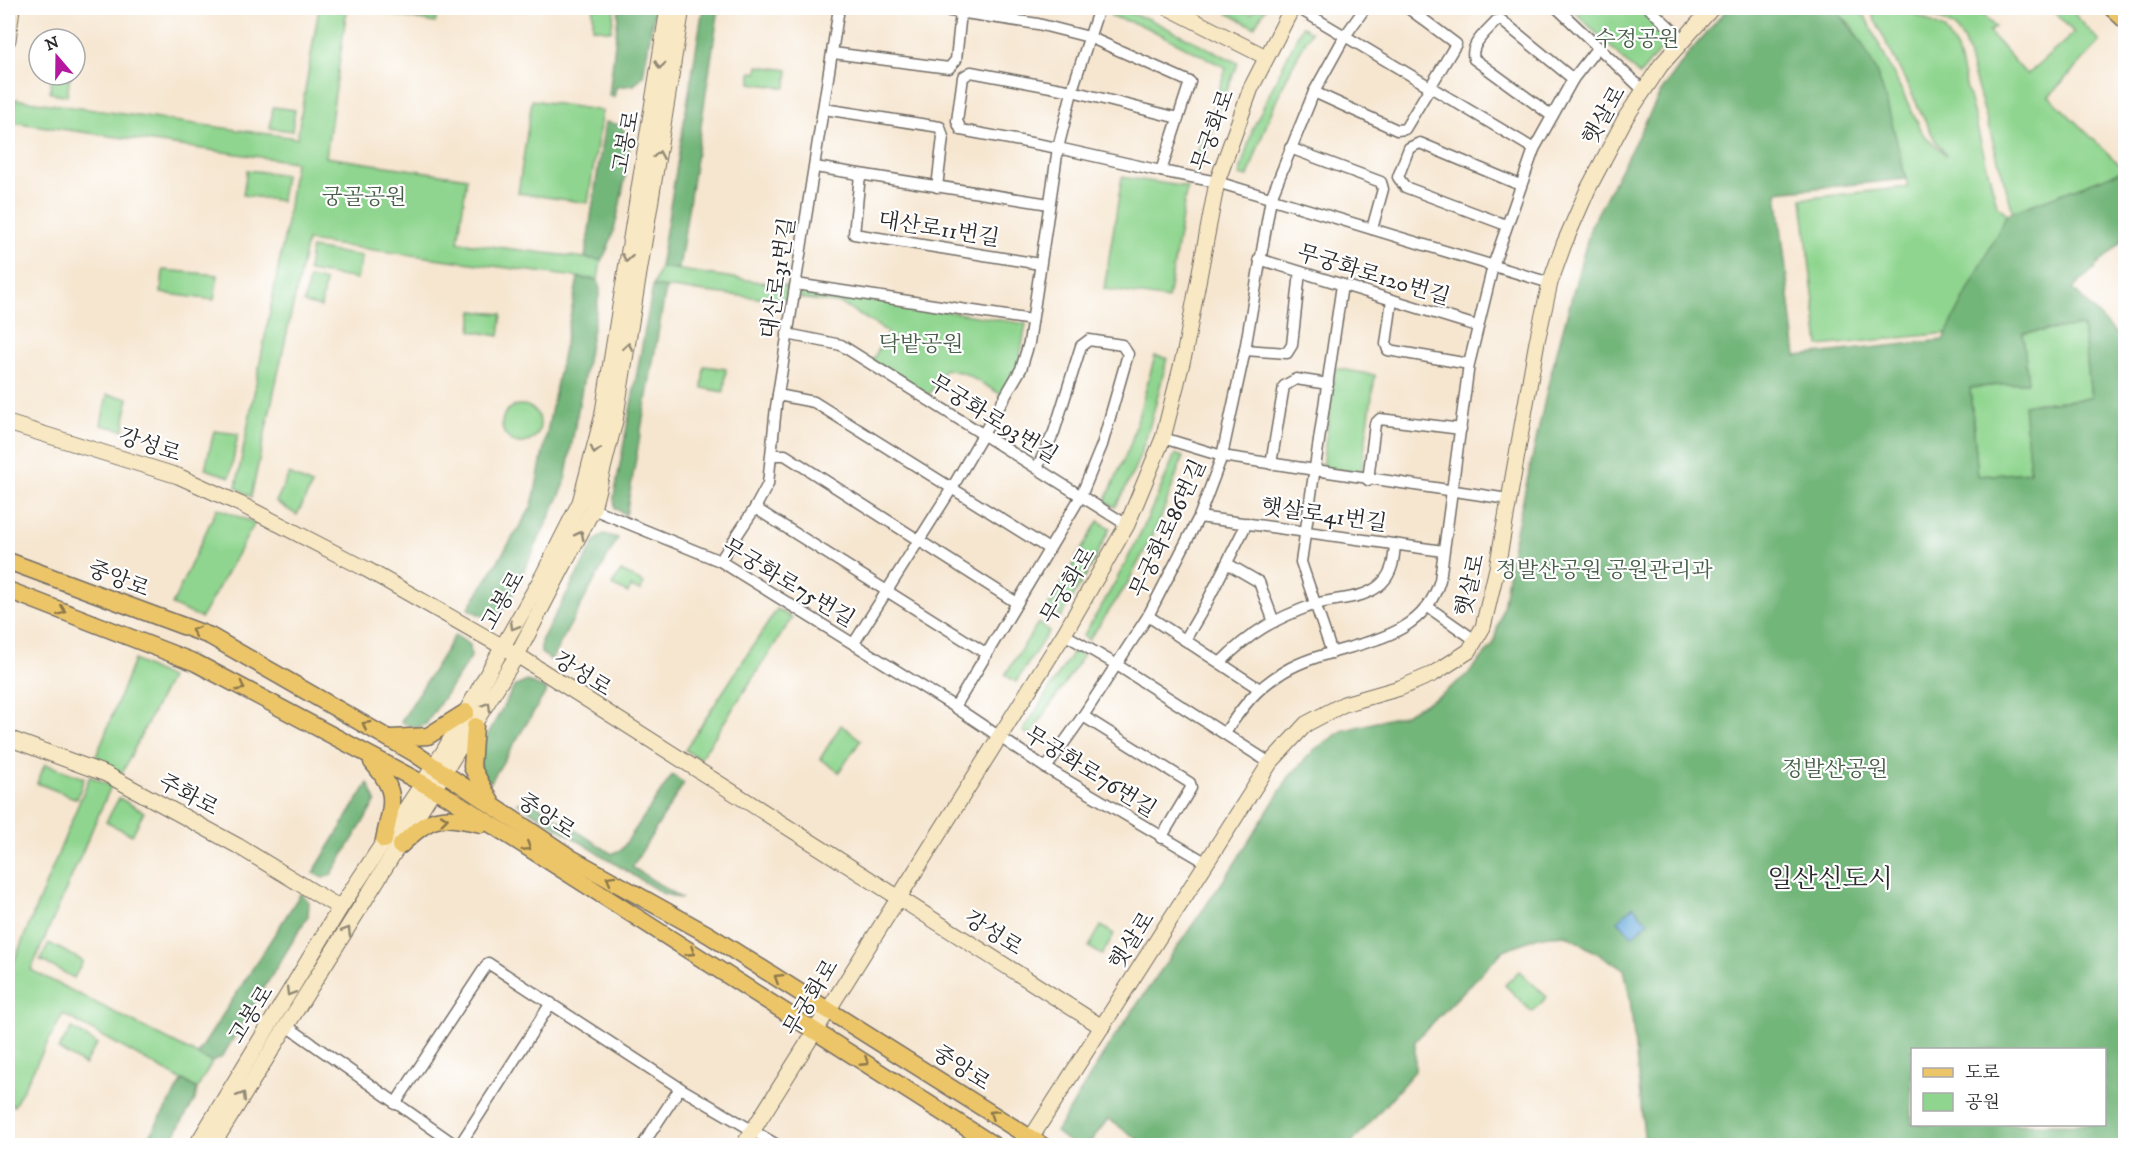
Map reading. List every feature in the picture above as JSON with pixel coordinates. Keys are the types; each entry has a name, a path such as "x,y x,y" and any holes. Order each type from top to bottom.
{"main road":[{"path":"8,40 12,8"},
{"name":"고봉로","path":"470,719 501,646 542,577 580,501 593,457 602,418 668,8"},
{"name":"고봉로","path":"212,1146 400,846 429,787 470,719 518,656 593,508 615,421 682,8"},
{"path":"1169,8 1266,57"},
{"name":"무궁화로","path":"743,1146 1064,634 1127,525 1163,438 1185,351 1217,182 1247,98 1292,8"},
{"name":"햇살로","path":"1037,1142 1102,1027 1270,763 1306,724 1344,704 1400,688 1432,674 1469,651 1483,627 1497,568 1508,499 1550,283 1588,189 1644,91 1682,39 1712,8"},
{"path":"2112,8 2126,21"},
{"name":"강성로","path":"8,423 178,476 240,504 366,569 518,656 1102,1027"},
{"name":"중앙로","path":"8,561 210,636 389,738 571,858 709,935 1037,1142"},
{"name":"중앙로","path":"8,590 196,663 429,787 995,1146"},
{"path":"389,738 428,736 470,719 472,767 495,807"},
{"name":"주화로","path":"8,738 106,774 238,846 340,908"},
{"path":"365,754 391,787 392,803 384,840"},
{"name":"고봉로","path":"196,1146 340,908 384,840 429,787"},
{"path":"400,846 422,825 440,818 451,818 496,828"}],"street":[{"name":"대산로31번길","path":"720,561 768,484 787,334 839,8"},
{"path":"931,8 1038,24 1089,37 1190,82 1161,171 1058,148 961,130 957,121 963,77 971,72 1072,91 1178,118"},
{"path":"854,643 952,488 1021,369 1032,320 1058,148 1072,91 1099,8"},
{"path":"1298,8 1534,149"},
{"path":"1300,272 1292,345 1287,353 1245,350 1271,198 1314,92 1345,36 1365,8"},
{"path":"1314,92 1396,130 1405,129 1411,124 1456,44 1408,8"},
{"path":"1557,8 1644,91"},
{"path":"1649,8 1682,39"},
{"path":"833,53 949,68 956,60 961,12"},
{"path":"1552,116 1474,59 1472,53 1496,21 1501,20 1573,79"},
{"name":"무궁화로120번길","path":"1451,492 1469,363 1493,266 1506,225 1534,149 1573,79 1598,47"},
{"path":"815,167 937,187 943,137 940,127 824,109"},
{"path":"1506,225 1400,183 1398,177 1413,144 1420,143 1520,185"},
{"name":"무궁화로120번길","path":"1290,148 1381,182 1383,189 1372,229"},
{"name":"무궁화로120번길","path":"1161,171 1217,182 1550,283"},
{"name":"대산로11번길","path":"860,175 854,234 1040,264"},
{"name":"대산로11번길","path":"937,187 1049,204"},
{"name":"무궁화로120번길","path":"1259,259 1477,326"},
{"path":"796,284 1032,320"},
{"path":"1332,652 1301,562 1342,285"},
{"path":"1392,300 1386,344 1388,350 1469,363"},
{"name":"무궁화로93번길","path":"787,334 841,345 1127,525"},
{"path":"955,707 1081,496 1102,445 1128,354 1122,345 1089,340 1081,346 1054,432 1037,468"},
{"name":"무궁화로86번길","path":"1046,768 1148,616 1199,517 1222,456 1245,350"},
{"path":"1271,464 1284,386 1296,379 1328,384"},
{"path":"778,395 814,402 1049,549"},
{"path":"1368,480 1375,424 1380,419 1461,429"},
{"path":"1163,438 1222,456 1368,480 1508,499"},
{"path":"772,454 785,455 1017,603"},
{"path":"1225,733 1242,705 1258,688 1287,669 1332,652 1392,635 1412,624 1428,607 1440,580 1451,492"},
{"name":"무궁화로75번길","path":"593,508 720,561 1000,736"},
{"path":"755,508 987,654"},
{"name":"햇살로41번길","path":"1199,517 1443,551"},
{"name":"햇살로41번길","path":"1185,640 1228,564 1247,523"},
{"name":"햇살로41번길","path":"1220,663 1244,638 1274,622 1315,604 1365,594 1381,584 1388,576 1394,560 1395,544"},
{"path":"1228,564 1259,582 1274,622"},
{"path":"1428,607 1475,640"},
{"name":"무궁화로86번길","path":"1148,616 1258,688"},
{"path":"1064,634 1270,763"},
{"name":"무궁화로76번길","path":"1083,716 1188,779 1191,788 1161,838"},
{"name":"무궁화로76번길","path":"1000,736 1046,768 1161,838 1207,863"},
{"path":"395,1104 488,963 680,1088 779,1146"},
{"path":"458,1146 550,1002"},
{"name":"고봉로","path":"287,1026 395,1104 458,1146"},
{"path":"642,1146 680,1088"}],"green space":[{"name":"궁골공원","path":"319,8 347,8 326,157 467,178 458,242 601,260 598,280 307,241 251,497 236,487 286,228 295,162 12,122 15,99 297,138"},
{"path":"393,8 439,8 435,23 392,15"},
{"path":"593,8 615,8 611,31 593,28"},
{"path":"619,8 655,8 643,76 634,85 616,87 614,97 609,96"},
{"path":"703,8 719,8 679,269 660,267"},
{"path":"1113,8 1149,19 1238,63 1218,111 1202,167 1193,166 1226,68 1146,27 1111,16"},
{"path":"1230,8 1251,14 1256,8 1266,8 1254,27 1227,13"},
{"name":"수정공원","path":"1571,8 1641,8 1672,37 1639,75"},
{"name":"정발산공원","path":"1728,8 1833,8 1850,26 1874,66 1889,109 1906,179 1777,192 1796,356 1943,340 2007,214 2125,170 2125,238 2073,289 2125,343 2125,1145 1645,1145 1630,998 1624,969 1566,935 1538,937 1504,950 1415,1041 1415,1071 1350,1145 1146,1145 1108,1119 1088,1145 1073,1145 1056,1132 1111,1042 1228,874 1289,777 1315,749 1342,731 1403,715 1441,695 1469,673 1493,645 1504,602 1512,550 1549,381 1591,226 1661,92 1689,53","holes":["2083,326 2091,398 2024,405 2030,472 1978,476 1970,388 2028,382 2023,333"]},
{"path":"1833,8 1856,8 1864,14 1923,134 1947,156 1935,140 1869,8 1904,8 1944,29 1957,50 1997,205 2007,214 1948,333 1819,346 1802,199 1908,187 1888,110 1853,27"},
{"path":"1918,8 1977,8 1995,27 1989,32 2027,75 2074,33 2051,8 2069,8 2100,42 2049,96 2125,170 2013,212 1964,41 1954,27"},
{"path":"1302,26 1311,32 1275,103 1248,177 1239,175 1253,128"},
{"path":"758,66 788,70 786,88 751,83 751,72 757,73"},
{"path":"51,87 68,87 67,96 50,93"},
{"path":"532,100 602,111 588,203 518,193"},
{"path":"273,107 295,110 292,131 270,128"},
{"path":"605,122 620,125 630,139 616,221 612,237 601,260 585,258"},
{"path":"247,170 285,175 281,201 243,195"},
{"path":"1122,177 1187,187 1168,299 1104,289"},
{"path":"311,248 362,256 357,279 308,271"},
{"path":"660,267 787,286 785,301 653,286"},
{"path":"163,270 218,275 214,300 161,293"},
{"path":"309,278 325,281 321,307 304,303"},
{"path":"578,278 598,280 600,290 564,486 512,596 502,611 485,617 468,609 531,508"},
{"path":"653,286 666,288 626,515 615,508 614,497"},
{"name":"닥밭공원","path":"802,288 1026,324 1018,368 1002,395 964,373 945,369 928,396 872,361 888,332 842,304 800,298"},
{"path":"473,311 502,314 499,336 471,331"},
{"path":"2083,326 2091,398 2025,405 2030,472 1978,476 1970,388 2027,382 2022,333"},
{"path":"1155,356 1167,358 1158,396 1141,454 1115,507 1105,502 1131,443"},
{"path":"704,366 726,369 724,392 702,388"},
{"path":"1335,368 1375,375 1361,473 1322,468"},
{"path":"107,395 128,398 124,430 101,425"},
{"path":"521,405 535,410 540,424 535,438 521,443 507,438 502,424 507,410"},
{"path":"214,431 238,434 230,477 205,469"},
{"path":"1175,454 1183,457 1159,523 1126,586 1089,640 1083,636 1134,548"},
{"path":"289,474 312,485 297,515 276,502"},
{"path":"217,508 255,523 201,618 172,605"},
{"path":"1098,521 1110,528 1092,565 1061,617 1047,609"},
{"path":"604,534 618,538 551,660 541,653 541,641 596,540"},
{"path":"621,571 644,583 640,591 631,587 628,593 612,585"},
{"path":"777,609 792,618 700,759 685,750"},
{"path":"1038,623 1049,631 1016,682 1005,675"},
{"path":"455,635 470,645 471,657 426,724 416,728 401,722"},
{"path":"1074,650 1083,656 1030,736 1023,731"},
{"path":"134,660 170,678 121,775 94,762"},
{"path":"527,681 547,690 490,783 480,771 480,749 514,687"},
{"path":"841,725 861,740 839,772 820,759"},
{"path":"45,764 84,778 77,799 37,783"},
{"path":"672,775 684,783 632,867 682,899 662,893 518,803 532,802 612,854 622,849"},
{"path":"90,776 111,786 31,970 212,1062 197,1089 63,1014 14,1106 8,1103 8,976"},
{"path":"368,783 376,801 331,875 323,878 313,873"},
{"path":"119,798 144,812 132,835 106,822"},
{"path":"301,893 309,902 308,916 222,1057 212,1062 197,1055"},
{"path":"1101,926 1114,934 1102,955 1089,947"},
{"path":"49,943 83,961 74,978 40,960"},
{"path":"1519,971 1547,997 1532,1012 1505,985"},
{"path":"72,1028 97,1044 84,1065 58,1049"},
{"path":"183,1080 197,1089 195,1100 168,1145 144,1145"}],"water":[{"path":"1633,906 1648,922 1632,936 1618,921"}],"district":[{"name":"일산신도시","path":"1830,878"}],"park label":[{"name":"정발산공원 공원관리과","path":"1604,569"}]}
